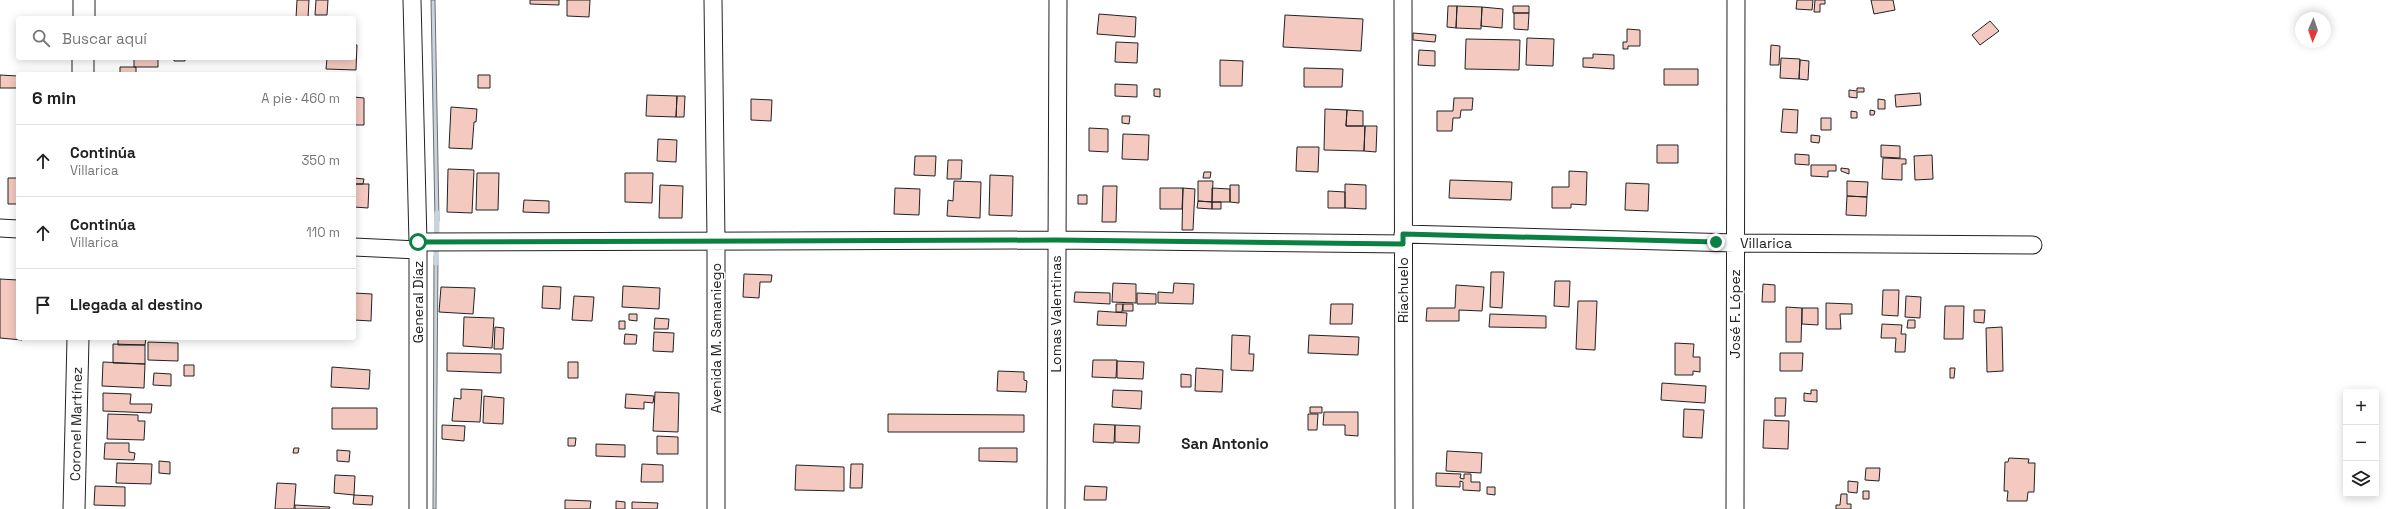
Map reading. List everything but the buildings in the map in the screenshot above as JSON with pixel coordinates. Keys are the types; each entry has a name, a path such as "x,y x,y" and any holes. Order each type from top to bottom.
{"street":[{"path":"84,0 84,16"},
{"name":"General Díaz","path":"412,0 427,244 418,509"},
{"name":"Avenida M. Samaniego","path":"713,0 716,240 716,509"},
{"name":"Lomas Valentinas","path":"1056,509 1058,0"},
{"name":"Riachuelo","path":"1403,0 1404,509"},
{"name":"José F. López","path":"1735,509 1736,0"},
{"path":"83,60 83,72"},
{"path":"0,228 16,229"},
{"name":"Villarica","path":"356,246 716,240 1403,239 2033,245"},
{"name":"Coronel Martínez","path":"74,509 78,340"}],"shaded area":[{"path":"431,0 435,0 439,221 435,221"},
{"path":"434,256 438,257 436,509 433,509"}],"waterway":[{"path":"436,263 437,213"}],"district":[{"name":"San Antonio","path":"1225,444"}],"route":[{"path":"418,242 1056,240 1403,244 1403,234 1716,242"}]}
